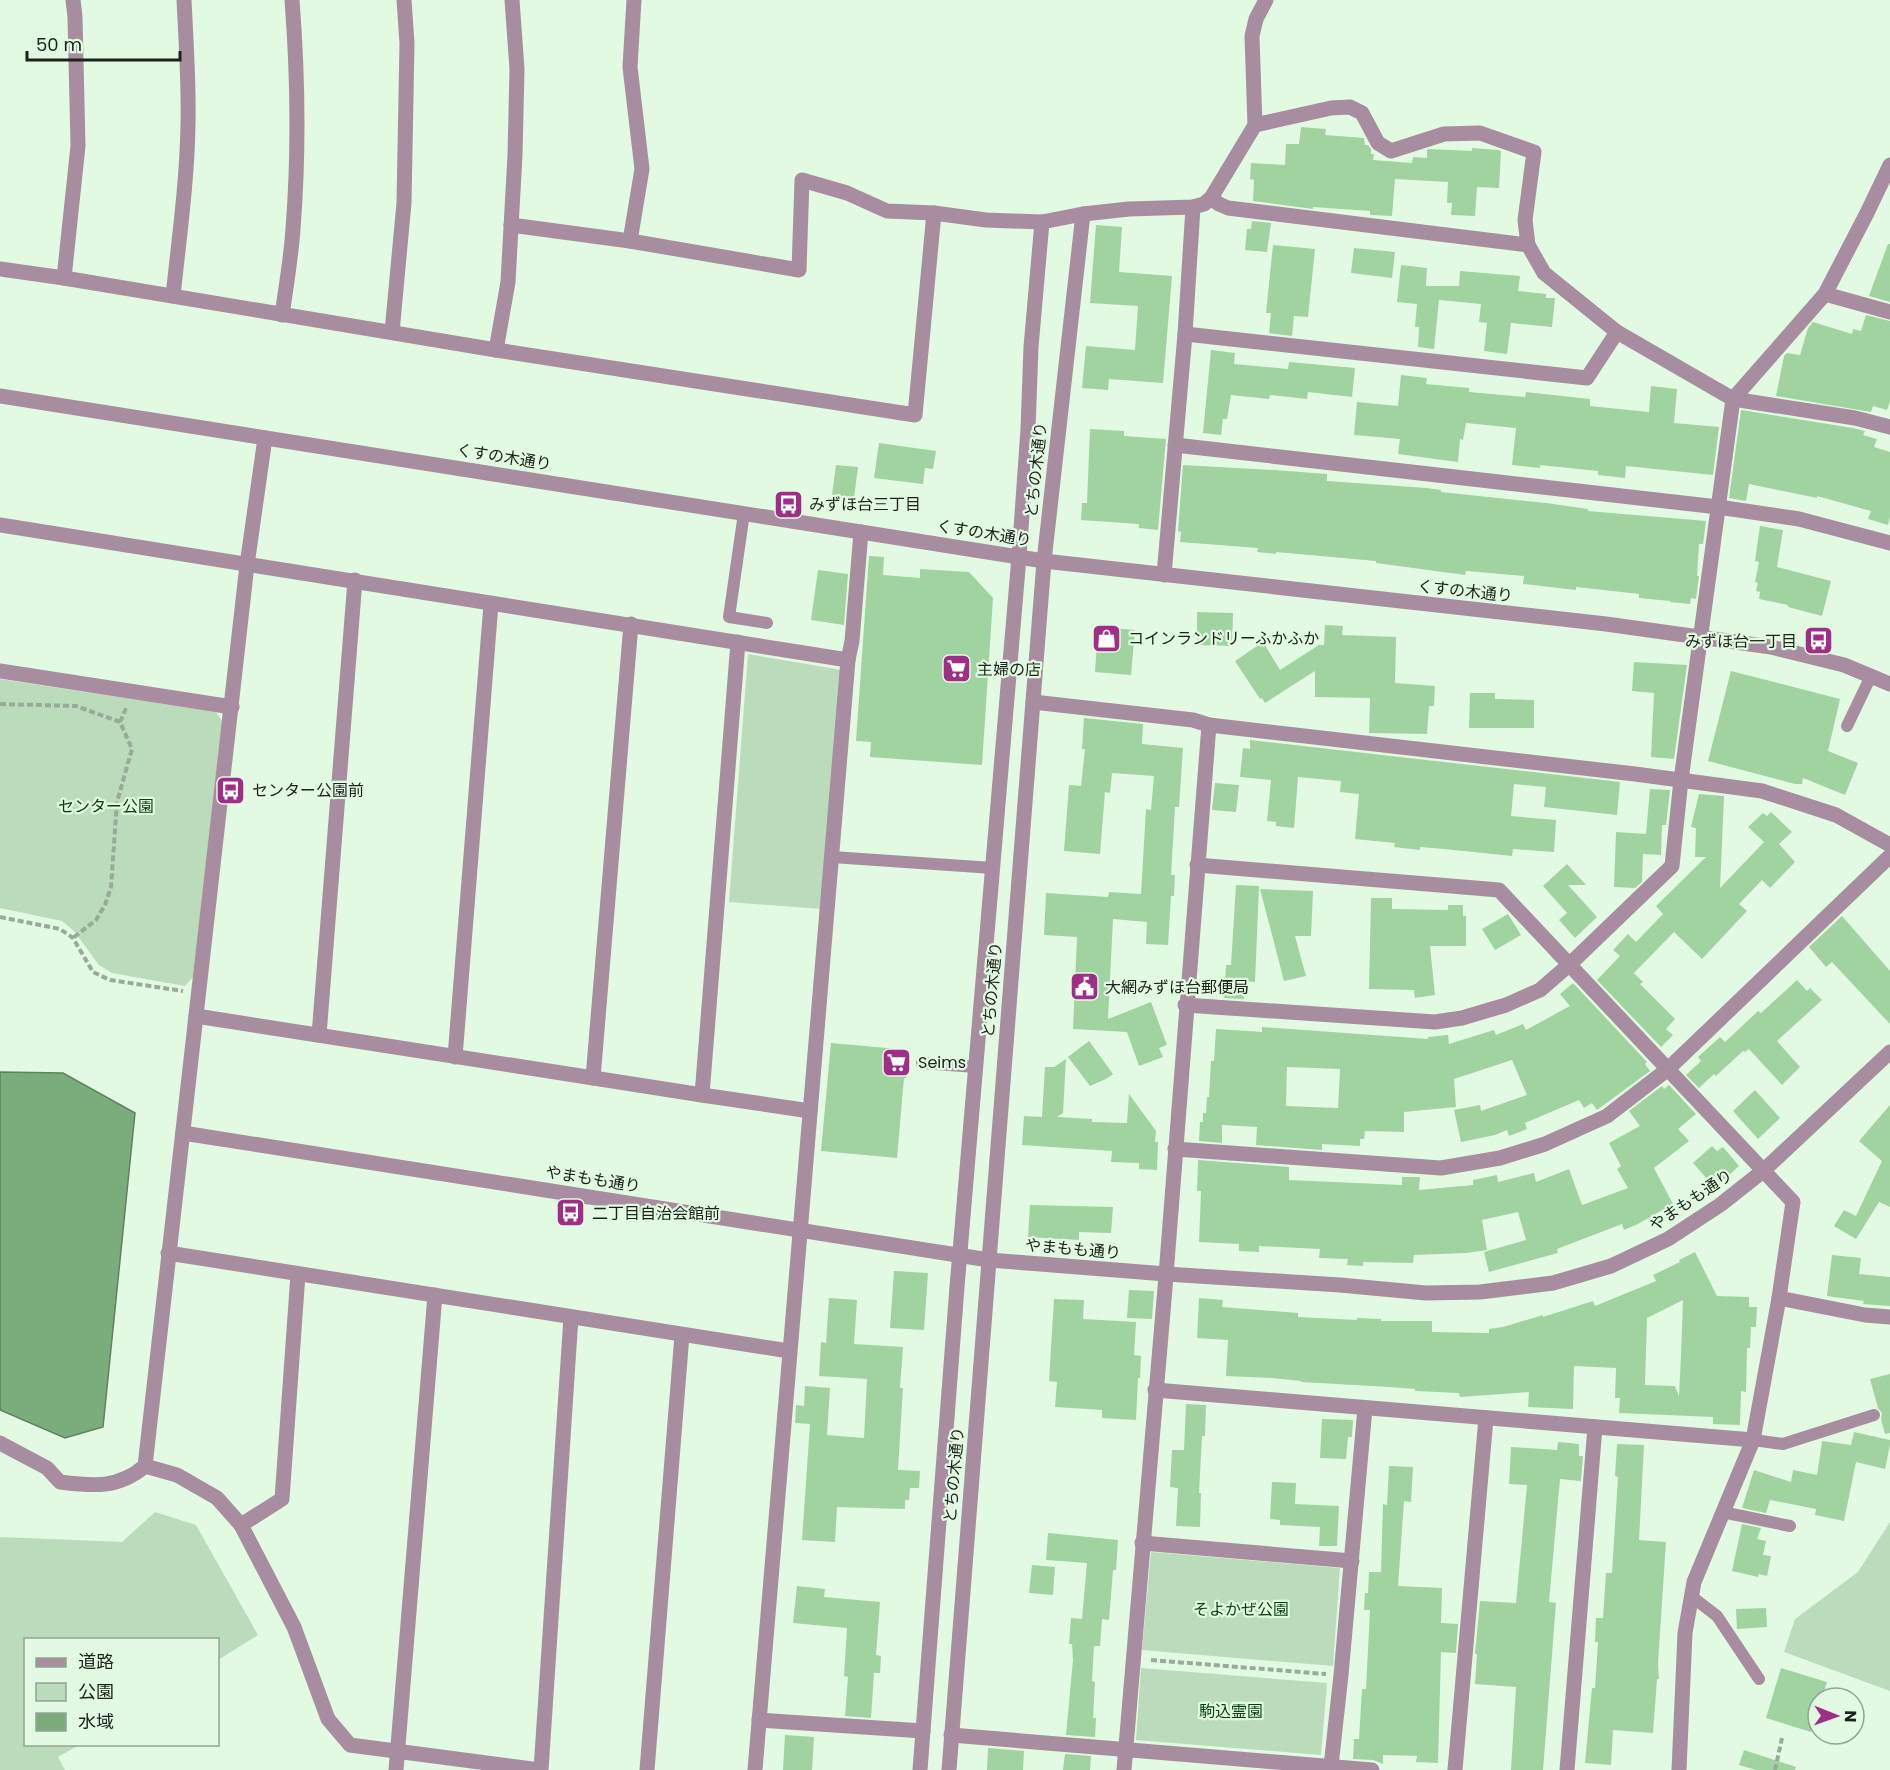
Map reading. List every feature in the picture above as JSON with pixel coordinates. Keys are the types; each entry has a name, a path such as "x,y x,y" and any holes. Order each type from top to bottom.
{"street":[{"path":"64,278 78,146 73,0"},
{"path":"173,296 184,196 188,126 188,58 184,0"},
{"path":"282,315 293,231 298,157 297,68 292,0"},
{"path":"392,332 404,203 407,43 404,0"},
{"path":"496,350 508,282 515,155 517,69 512,0"},
{"path":"630,241 642,169 630,67 634,0"},
{"path":"511,225 630,241 799,270 802,180 847,193 887,211 934,213 986,220 1042,222 1083,214 1129,209 1193,207 1204,204 1211,198 1255,125 1252,36 1256,19 1266,0"},
{"path":"1255,125 1331,108 1350,107 1362,113 1378,142 1390,151 1444,134 1480,133 1534,152 1525,220 1528,245 1544,273 1617,332 1732,399 1855,418 1890,428"},
{"path":"1185,1005 1435,1022 1462,1018 1506,1005 1540,990 1672,866 1732,399 1825,294 1890,165"},
{"path":"1211,198 1228,208 1528,245"},
{"path":"1164,575 1185,334 1193,207"},
{"path":"0,269 496,350 915,415 934,213"},
{"name":"とちの木通り","path":"949,1770 1044,561 1083,214"},
{"name":"とちの木通り","path":"920,1770 1019,557 1031,347 1042,222"},
{"path":"1825,294 1890,312"},
{"path":"1185,334 1587,378 1617,332"},
{"name":"くすの木通り","path":"0,396 1044,561 1606,624 1771,647 1844,665 1890,684"},
{"path":"0,1443 47,1468 60,1482 89,1485 110,1484 132,1476 145,1466 247,565 264,438"},
{"path":"1175,445 1718,507 1799,519 1890,543"},
{"path":"0,525 848,660"},
{"path":"755,1770 848,660 852,641 861,532"},
{"path":"319,1035 355,580"},
{"path":"455,1057 491,604"},
{"path":"593,1078 631,624"},
{"path":"702,1095 738,642"},
{"path":"0,671 232,707"},
{"path":"1033,702 1762,791 1836,816 1890,845"},
{"path":"1124,1770 1209,725"},
{"path":"1174,1149 1441,1168 1500,1158 1545,1144 1608,1116 1668,1069 1890,856"},
{"path":"1197,865 1499,890 1793,1202 1779,1298 1753,1440 1694,1582 1691,1596 1685,1633 1679,1770"},
{"path":"196,1016 810,1111"},
{"name":"やまもも通り","path":"183,1133 988,1260 1426,1293 1480,1292 1553,1283 1611,1266 1668,1239 1720,1205 1763,1171 1890,1052"},
{"path":"168,1254 789,1351"},
{"path":"241,1525 282,1499 298,1274"},
{"path":"396,1770 435,1295"},
{"path":"1779,1298 1865,1315 1890,1317"},
{"path":"145,1466 177,1475 217,1498 241,1525 294,1627 328,1719 350,1745 540,1770 571,1317"},
{"path":"647,1770 682,1335"},
{"path":"1155,1390 1753,1440"},
{"path":"1331,1766 1365,1408"},
{"path":"1455,1770 1486,1418"},
{"path":"1566,1770 1595,1427"},
{"path":"1142,1543 1352,1561"},
{"path":"759,1720 923,1731"},
{"path":"951,1735 1125,1748 1234,1765 1331,1766 1372,1770"}],"lane":[{"path":"744,513 729,617 767,623"},
{"path":"1847,726 1871,676"},
{"path":"832,857 993,868"},
{"path":"922,1063 976,1067"},
{"path":"1753,1440 1783,1444 1874,1415"},
{"path":"1722,1512 1790,1526"},
{"path":"1691,1596 1717,1616 1759,1679"}],"path":[{"path":"0,704 76,706 120,722 132,749 117,802 111,886 105,905 96,920 74,938"},
{"path":"0,916 60,929 74,938 93,972 110,980 198,993"},
{"path":"1133,1659 1341,1675"},
{"path":"1775,1770 1782,1738"}],"green space":[{"path":"748,654 842,670 822,909 729,902"},
{"name":"センター公園","path":"0,679 216,712 222,721 193,977 185,986 112,973 99,965 74,931 62,921 0,908"},
{"path":"155,1512 196,1525 258,1635 219,1659 219,1638 24,1638 24,1746 77,1746 58,1757 65,1770 0,1770 0,1537 122,1542"},
{"path":"1890,1522 1890,1691 1784,1652 1795,1619 1858,1572"},
{"name":"そよかぜ公園","path":"1151,1552 1340,1568 1333,1666 1142,1650"},
{"name":"駒込霊園","path":"1141,1668 1327,1683 1321,1755 1136,1740"}],"water":[{"path":"0,1072 63,1073 135,1113 103,1427 65,1438 0,1410"}],"building":[{"path":"1301,127 1326,129 1325,135 1364,138 1365,145 1371,149 1371,154 1374,154 1373,160 1412,163 1413,157 1427,158 1429,149 1498,150 1501,151 1499,188 1477,187 1475,216 1451,215 1452,203 1447,203 1448,182 1395,179 1392,216 1370,215 1370,211 1313,207 1313,209 1253,201 1254,180 1250,179 1251,163 1285,165 1286,144 1299,144"},
{"path":"1252,221 1271,223 1267,252 1245,250 1247,229 1251,229"},
{"path":"1096,225 1122,227 1119,272 1172,276 1163,383 1109,379 1108,390 1082,388 1086,346 1135,350 1138,306 1090,303"},
{"path":"1888,244 1890,244 1890,302 1869,296"},
{"path":"1273,245 1315,249 1308,317 1294,316 1292,336 1269,333 1271,313 1266,313"},
{"path":"1354,248 1395,252 1392,278 1351,273"},
{"path":"1401,265 1427,268 1426,286 1459,286 1460,271 1520,276 1518,291 1546,294 1546,298 1555,298 1552,327 1511,323 1507,354 1484,351 1487,323 1479,322 1481,304 1439,300 1434,349 1418,347 1419,327 1415,327 1417,304 1397,302"},
{"path":"1866,315 1890,321 1890,401 1887,410 1873,406 1871,412 1776,396 1784,356 1787,353 1800,355 1808,328 1813,322 1852,334 1853,329 1861,331"},
{"path":"1211,350 1235,353 1234,364 1288,369 1289,362 1355,368 1352,397 1308,392 1307,399 1270,395 1269,399 1231,395 1227,419 1223,419 1221,435 1203,433"},
{"path":"1401,375 1427,378 1426,384 1469,388 1469,392 1525,397 1526,392 1590,399 1590,406 1649,412 1651,386 1677,389 1674,423 1719,427 1713,475 1626,466 1625,478 1598,475 1598,471 1540,465 1540,468 1512,465 1516,428 1466,423 1463,440 1460,439 1458,462 1398,454 1400,439 1354,435 1357,402 1398,406"},
{"path":"1741,410 1853,428 1865,431 1863,435 1877,439 1874,447 1890,452 1888,525 1868,519 1871,511 1817,496 1817,498 1749,484 1746,501 1729,498"},
{"path":"1090,429 1124,431 1124,436 1166,439 1158,530 1139,528 1139,524 1081,520 1082,503 1087,503"},
{"path":"879,443 936,451 933,469 925,468 923,484 874,478"},
{"path":"836,465 858,467 854,498 832,495"},
{"path":"1183,465 1327,474 1327,481 1427,488 1441,490 1441,492 1588,509 1588,511 1706,521 1703,544 1699,544 1696,599 1691,598 1690,604 1670,602 1639,598 1639,594 1523,584 1524,576 1466,571 1465,575 1376,563 1376,561 1276,552 1276,554 1257,552 1258,548 1180,542 1181,532 1178,531"},
{"path":"1760,526 1783,530 1777,567 1831,581 1822,616 1759,599 1760,592 1756,591 1758,583 1755,582 1759,562 1755,561"},
{"path":"869,556 884,557 883,575 920,578 920,569 969,572 993,598 982,765 870,757 871,742 856,741"},
{"path":"818,570 848,574 844,625 811,620"},
{"path":"1197,612 1233,613 1232,646 1197,645"},
{"path":"1325,625 1343,626 1342,635 1396,637 1395,683 1435,686 1434,706 1429,706 1427,734 1369,733 1370,698 1315,697 1315,671 1265,703 1262,698 1260,699 1235,661 1263,642 1280,670 1319,645 1324,645"},
{"path":"1098,627 1135,630 1131,675 1095,672"},
{"path":"1634,662 1687,665 1674,759 1651,757 1654,693 1632,691"},
{"path":"1731,671 1840,699 1828,751 1858,763 1845,795 1803,778 1802,784 1795,784 1708,761"},
{"path":"1470,693 1495,693 1495,699 1534,700 1534,728 1469,728"},
{"path":"1084,718 1143,724 1142,744 1183,748 1179,807 1175,807 1171,875 1175,875 1174,896 1171,896 1168,945 1146,944 1147,922 1113,919 1108,1019 1151,1002 1167,1045 1159,1048 1163,1057 1139,1066 1127,1032 1073,1029 1077,937 1044,935 1046,893 1108,897 1109,892 1141,894 1146,809 1151,810 1154,776 1112,773 1110,793 1105,792 1100,854 1064,851 1069,785 1081,786 1085,749 1082,749"},
{"path":"1250,740 1620,782 1617,815 1544,807 1546,787 1514,784 1511,816 1556,820 1554,852 1513,849 1512,856 1420,847 1420,850 1394,847 1395,843 1355,839 1359,794 1340,792 1341,781 1298,777 1294,828 1276,826 1276,822 1267,821 1271,780 1240,777 1243,748 1250,749"},
{"path":"1215,783 1239,785 1236,812 1212,810"},
{"path":"1650,789 1670,790 1666,825 1662,825 1661,855 1643,854 1642,882 1635,888 1614,887 1616,832 1646,834"},
{"path":"1699,794 1724,796 1720,888 1764,842 1748,827 1763,813 1767,816 1771,812 1792,832 1779,844 1795,862 1770,888 1762,880 1739,904 1747,911 1702,959 1674,932 1634,973 1643,982 1640,984 1675,1019 1666,1029 1673,1035 1661,1047 1597,980 1620,956 1613,950 1628,934 1636,942 1663,914 1656,906 1706,857 1695,857 1696,828 1691,827"},
{"path":"1567,864 1586,885 1568,885 1597,917 1575,938 1559,920 1567,913 1543,886"},
{"path":"1236,885 1259,886 1255,982 1245,981 1244,999 1224,998 1226,965 1231,965"},
{"path":"1260,889 1313,891 1311,936 1295,936 1306,976 1284,981"},
{"path":"1371,898 1392,898 1392,909 1448,910 1448,905 1463,905 1463,916 1466,916 1466,946 1430,946 1435,995 1415,998 1414,990 1369,989"},
{"path":"1508,914 1521,935 1495,950 1482,929"},
{"path":"1842,916 1890,971 1890,1024 1832,962 1826,967 1809,947"},
{"path":"1797,980 1807,991 1810,988 1822,1000 1777,1041 1800,1067 1782,1085 1749,1049 1743,1051 1699,1088 1686,1075 1701,1061 1698,1057 1720,1037 1725,1042 1758,1011 1761,1013"},
{"path":"1573,983 1647,1062 1645,1064 1650,1071 1597,1110 1592,1103 1584,1108 1579,1100 1525,1123 1527,1129 1509,1136 1507,1130 1495,1135 1461,1142 1454,1110 1480,1105 1481,1111 1527,1095 1512,1060 1454,1079 1456,1107 1404,1112 1404,1132 1365,1131 1364,1139 1360,1139 1360,1146 1322,1144 1322,1150 1256,1145 1257,1127 1222,1125 1222,1143 1199,1141 1200,1122 1203,1122 1203,1113 1206,1113 1207,1097 1209,1097 1216,1029 1262,1032 1262,1027 1428,1039 1428,1037 1448,1035 1449,1044 1494,1030 1496,1035 1523,1024 1526,1030 1570,1006 1560,994","holes":["1287,1067 1340,1069 1338,1108 1286,1106"]},
{"path":"1089,1041 1113,1074 1090,1086 1068,1057"},
{"path":"831,1043 909,1050 906,1078 904,1078 897,1158 821,1151"},
{"path":"1066,1059 1063,1113 1057,1117 1092,1119 1092,1122 1127,1123 1129,1094 1156,1131 1157,1170 1139,1169 1139,1163 1111,1162 1112,1151 1022,1145 1024,1116 1042,1117 1045,1067 1054,1067"},
{"path":"1669,1085 1696,1114 1678,1129 1689,1141 1654,1168 1673,1204 1624,1230 1622,1224 1557,1249 1558,1253 1489,1272 1484,1252 1526,1240 1518,1212 1482,1220 1487,1250 1414,1255 1413,1263 1363,1262 1363,1266 1347,1265 1348,1259 1319,1258 1320,1249 1259,1246 1259,1252 1239,1251 1239,1244 1199,1242 1201,1191 1197,1191 1198,1160 1289,1167 1289,1180 1402,1185 1402,1177 1420,1177 1419,1190 1473,1185 1473,1180 1497,1175 1498,1182 1534,1173 1536,1182 1569,1169 1582,1205 1628,1188 1617,1169 1621,1166 1609,1143 1640,1126 1629,1111 1662,1086 1664,1089"},
{"path":"1755,1090 1780,1118 1758,1139 1733,1111"},
{"path":"1890,1105 1890,1207 1879,1202 1856,1239 1834,1226 1844,1210 1856,1216 1882,1161 1859,1141"},
{"path":"1712,1146 1717,1151 1723,1147 1739,1166 1715,1188 1693,1163"},
{"path":"1030,1205 1113,1207 1111,1233 1079,1232 1079,1240 1028,1237"},
{"path":"1695,1252 1717,1296 1749,1297 1749,1307 1757,1307 1756,1327 1751,1327 1750,1348 1747,1348 1746,1392 1741,1391 1740,1425 1713,1424 1713,1417 1619,1413 1620,1398 1615,1398 1616,1368 1574,1366 1573,1409 1528,1407 1529,1392 1460,1397 1459,1393 1415,1391 1415,1389 1226,1376 1228,1340 1197,1338 1199,1298 1223,1300 1222,1307 1298,1313 1298,1317 1432,1321 1432,1332 1489,1333 1489,1329 1543,1315 1543,1317 1593,1301 1595,1306 1656,1281 1653,1275 1680,1262 1679,1260","holes":["1683,1300 1679,1396 1675,1386 1645,1385 1647,1318"]},
{"path":"1832,1255 1861,1258 1859,1274 1890,1277 1890,1306 1863,1304 1864,1301 1827,1296"},
{"path":"894,1271 928,1273 924,1330 890,1328"},
{"path":"1129,1290 1154,1291 1152,1319 1127,1318"},
{"path":"829,1298 857,1300 854,1344 903,1347 898,1470 920,1471 919,1488 910,1488 909,1500 905,1500 905,1509 837,1507 835,1542 802,1540 810,1424 795,1423 796,1405 804,1406 805,1386 830,1388 827,1435 864,1438 867,1379 819,1376 821,1342 826,1343"},
{"path":"1054,1299 1084,1300 1083,1319 1136,1322 1134,1355 1141,1356 1136,1420 1102,1418 1102,1410 1055,1407 1057,1382 1049,1381"},
{"path":"1890,1374 1890,1433 1885,1434 1881,1419 1882,1413 1878,1408 1870,1379"},
{"path":"1186,1404 1206,1405 1199,1493 1201,1493 1200,1527 1176,1526 1178,1488 1170,1487 1172,1450 1184,1450"},
{"path":"1322,1419 1353,1420 1352,1437 1348,1437 1346,1459 1320,1458"},
{"path":"1854,1432 1890,1440 1890,1444 1885,1469 1856,1462 1844,1521 1815,1515 1816,1509 1770,1500 1766,1513 1742,1508 1754,1470 1791,1482 1793,1470 1817,1475 1822,1441 1851,1445"},
{"path":"1558,1442 1579,1444 1579,1456 1583,1456 1581,1481 1560,1479 1549,1602 1556,1603 1543,1770 1511,1770 1516,1687 1475,1684 1477,1654 1475,1654 1480,1601 1516,1603 1527,1485 1509,1484 1511,1447 1557,1450"},
{"path":"1617,1444 1644,1445 1639,1540 1666,1542 1658,1663 1659,1679 1657,1679 1653,1733 1613,1730 1611,1765 1585,1763 1592,1688 1595,1688 1598,1642 1595,1642 1596,1618 1603,1618 1606,1573 1612,1573 1618,1477 1615,1476"},
{"path":"1389,1466 1413,1467 1411,1502 1404,1501 1398,1586 1442,1588 1441,1623 1458,1624 1456,1653 1441,1652 1438,1763 1416,1762 1417,1756 1383,1755 1383,1764 1373,1760 1353,1759 1354,1739 1359,1739 1362,1689 1366,1689 1370,1610 1364,1610 1365,1593 1368,1593 1369,1572 1381,1572 1383,1504 1387,1505"},
{"path":"1272,1482 1296,1483 1295,1504 1339,1506 1337,1546 1319,1546 1320,1527 1280,1525 1280,1520 1270,1519"},
{"path":"1742,1524 1761,1528 1757,1539 1766,1541 1763,1555 1771,1556 1767,1576 1759,1574 1758,1577 1732,1571"},
{"path":"1048,1533 1118,1540 1109,1620 1102,1619 1100,1646 1094,1646 1092,1681 1095,1682 1093,1718 1096,1718 1095,1737 1066,1735 1073,1660 1072,1644 1069,1644 1071,1618 1082,1619 1087,1563 1046,1560"},
{"path":"1032,1565 1055,1567 1053,1595 1029,1593"},
{"path":"797,1586 825,1589 824,1597 880,1602 876,1655 881,1656 880,1673 874,1673 871,1718 845,1716 848,1677 844,1676 847,1628 793,1623"},
{"path":"1766,1608 1767,1627 1737,1629 1736,1609"},
{"path":"1781,1668 1827,1682 1826,1686 1806,1686 1806,1730 1766,1718"},
{"path":"785,1735 814,1737 812,1770 783,1770"},
{"path":"988,1748 1024,1751 1023,1770 987,1770"},
{"path":"1744,1750 1796,1767 1795,1770 1756,1770 1739,1765"},
{"path":"1065,1754 1091,1756 1090,1770 1063,1770"}],"place":[{"name":"みずほ台三丁目","path":"788,504"},
{"name":"コインランドリーふかふか","path":"1107,638"},
{"name":"みずほ台一丁目","path":"1818,641"},
{"name":"主婦の店","path":"956,669"},
{"name":"センター公園前","path":"231,790"},
{"name":"大網みずほ台郵便局","path":"1084,987"},
{"name":"Seims","path":"897,1062"},
{"name":"二丁目自治会館前","path":"571,1213"}]}
